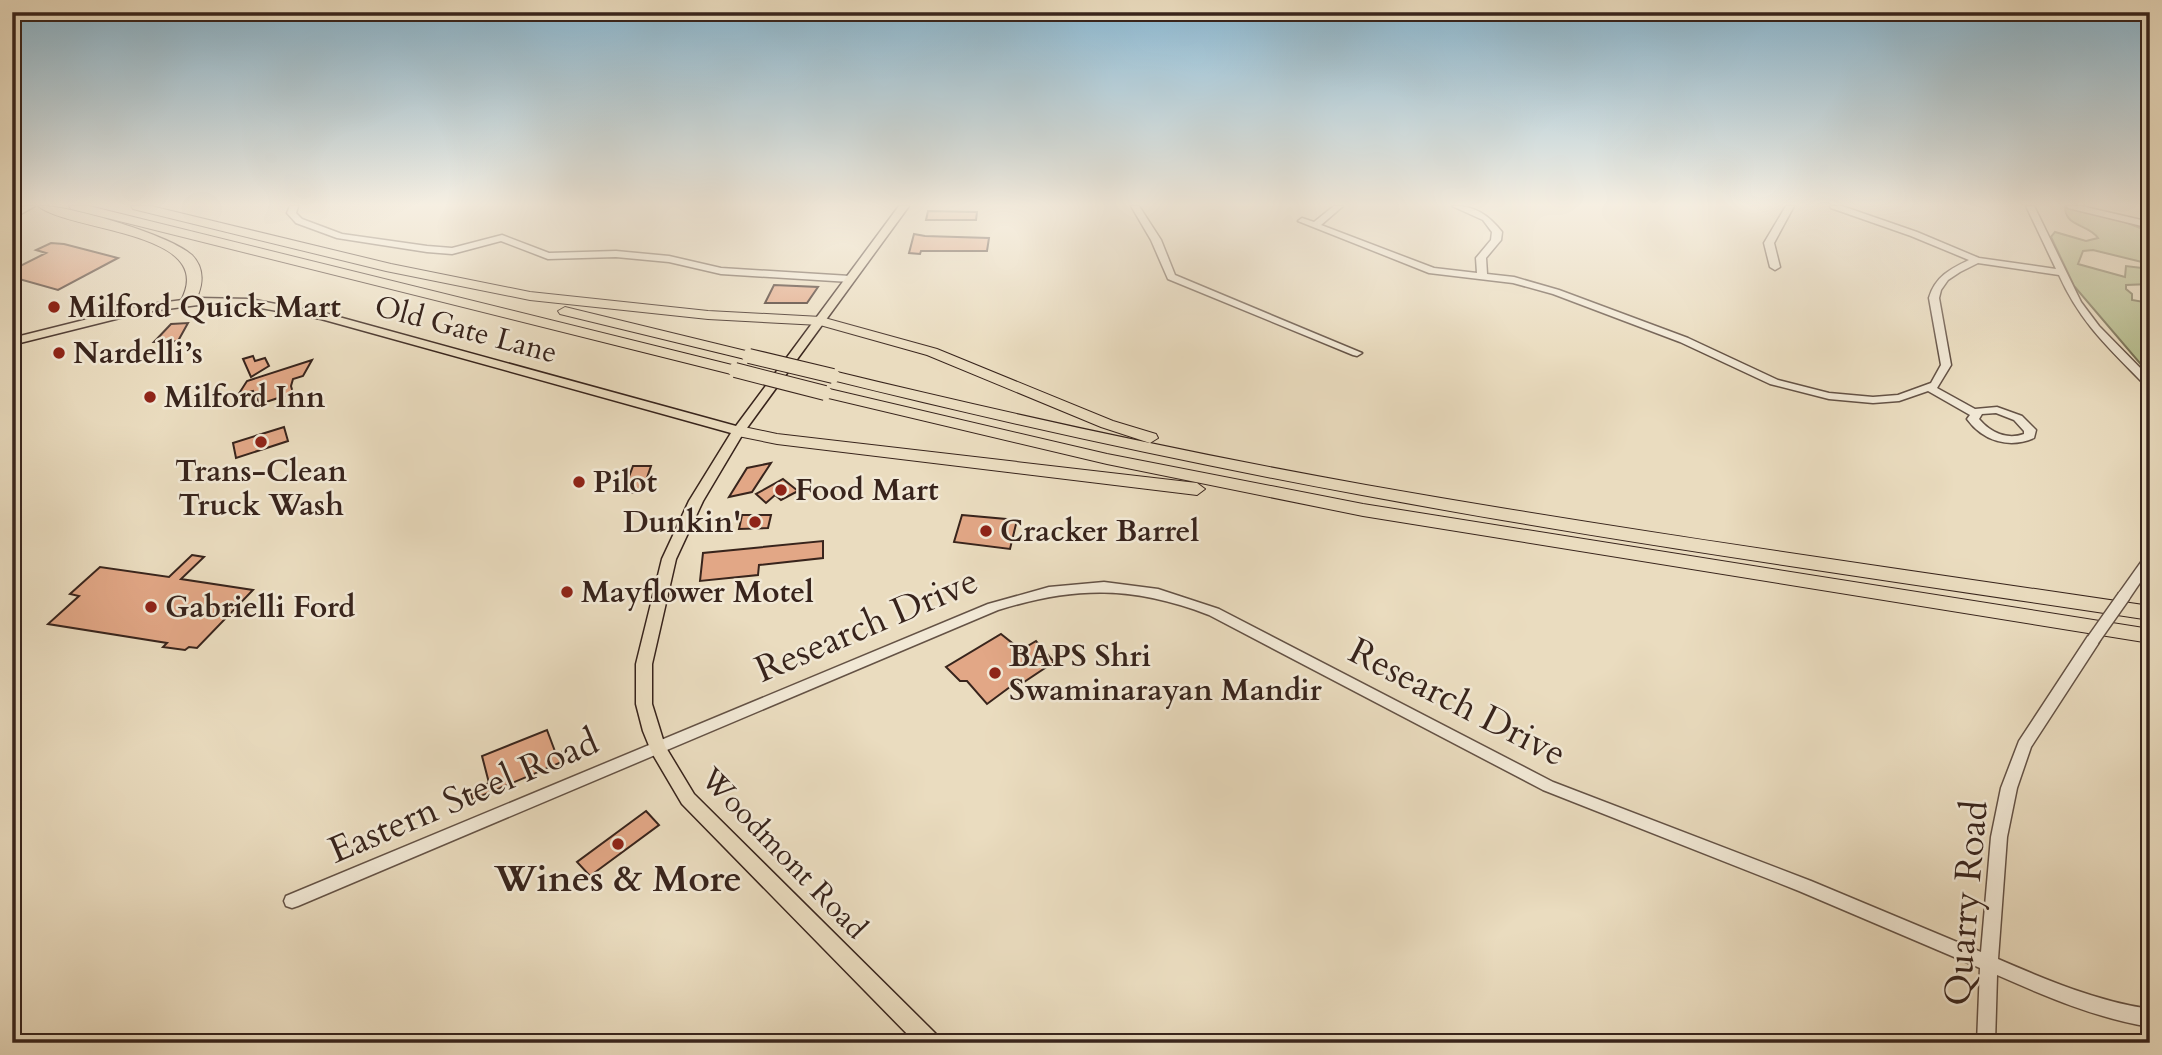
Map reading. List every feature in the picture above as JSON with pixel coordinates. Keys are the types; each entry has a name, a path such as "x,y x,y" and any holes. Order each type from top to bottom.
{"highway":[{"path":"184,255 195,272 195,290 187,302"},
{"path":"273,255 825,393 1096,457 1363,510"},
{"path":"338,255 833,376 1147,448 1440,503 2150,613"},
{"path":"386,267 584,303 708,315 821,321 932,352 1137,435 1440,503"},
{"path":"739,431 777,439 973,460 1363,510 2150,636"}],"main road":[{"name":"Woodmont Road","path":"868,255 739,431 696,501 668,563 645,664 644,704 658,748 688,799 923,1040"},
{"name":"Old Gate Lane","path":"12,342 149,308 187,302 227,301 289,309 739,431"}],"street":[{"path":"546,255 574,255"},
{"path":"629,255 668,259 721,271 850,279"},
{"path":"1162,255 1171,277 1357,353"},
{"path":"1392,255 1432,271 1514,280 1556,292 1684,340 1793,389 1873,400 1899,398 1930,388 1940,379 1946,365 1934,298 1935,290 1940,282 1956,270 1977,260"},
{"path":"1482,277 1481,258 1483,255"},
{"path":"1772,255 1775,267"},
{"path":"1965,255 1977,260 2061,273"},
{"path":"2053,255 2076,302 2095,328 2150,384"},
{"path":"1930,388 1975,412 1990,409 2012,415 2028,426 2030,436 2015,441 1992,435 1975,423 1975,412"},
{"name":"Quarry Road","path":"1986,1043 1999,837 2016,765 2036,724 2150,558"},
{"name":"Research Drive","path":"658,748 1023,597 1082,587 1137,589 1175,597 1214,612 1537,782 1805,886 2070,998 2131,1015 2150,1017"},
{"name":"Eastern Steel Road","path":"292,901 658,748"}],"green space":[{"path":"2060,255 2081,255 2078,264 2125,277 2126,266 2150,269 2150,284 2126,285 2126,289 2132,294 2132,300 2150,303 2150,375 2074,286"},
{"path":"2114,255 2150,255 2150,264"}],"building":[{"path":"42,255 107,255 118,258 58,290 12,277 12,270"},
{"path":"774,285 818,287 807,303 765,303"},
{"path":"188,323 178,341 154,342 171,324"},
{"path":"253,356 255,361 265,358 269,366 251,377 243,359"},
{"path":"312,360 303,376 293,379 293,393 260,404 253,391 238,395 247,381"},
{"name":"Trans-Clean Truck Wash","path":"284,427 288,441 236,458 233,443"},
{"path":"771,463 752,492 729,497 747,468"},
{"name":"Pilot","path":"633,466 651,466 642,492 623,493"},
{"name":"Food Mart","path":"783,479 798,491 781,500 775,495 766,503 756,494"},
{"name":"Dunkin'","path":"742,515 771,515 768,528 739,529"},
{"name":"Cracker Barrel","path":"962,515 1017,520 1010,549 954,542"},
{"path":"823,541 823,558 759,565 758,575 700,581 703,553"},
{"name":"Gabrielli Ford","path":"192,555 204,557 181,579 253,590 197,648 189,647 185,650 163,647 167,643 48,624 79,596 70,594 100,567 169,577"},
{"name":"BAPS Shri Swaminarayan Mandir","path":"1001,634 1021,650 1036,641 1054,662 1021,684 1014,684 987,704 967,681 960,681 946,667"},
{"path":"547,730 556,754 561,752 564,761 472,800 471,791 489,783 482,756"},
{"name":"Wines & More","path":"646,811 659,825 590,876 577,862"}],"place":[{"name":"Milford Quick Mart","path":"54,307"},
{"name":"Nardelli’s","path":"59,353"},
{"name":"Milford Inn","path":"150,397"},
{"name":"Trans-Clean Truck Wash","path":"261,442"},
{"name":"Pilot","path":"579,482"},
{"name":"Food Mart","path":"781,490"},
{"name":"Dunkin'","path":"755,522"},
{"name":"Cracker Barrel","path":"986,531"},
{"name":"Mayflower Motel","path":"567,592"},
{"name":"Gabrielli Ford","path":"151,607"},
{"name":"BAPS Shri Swaminarayan Mandir","path":"995,673"},
{"name":"Wines & More","path":"618,844"}]}
